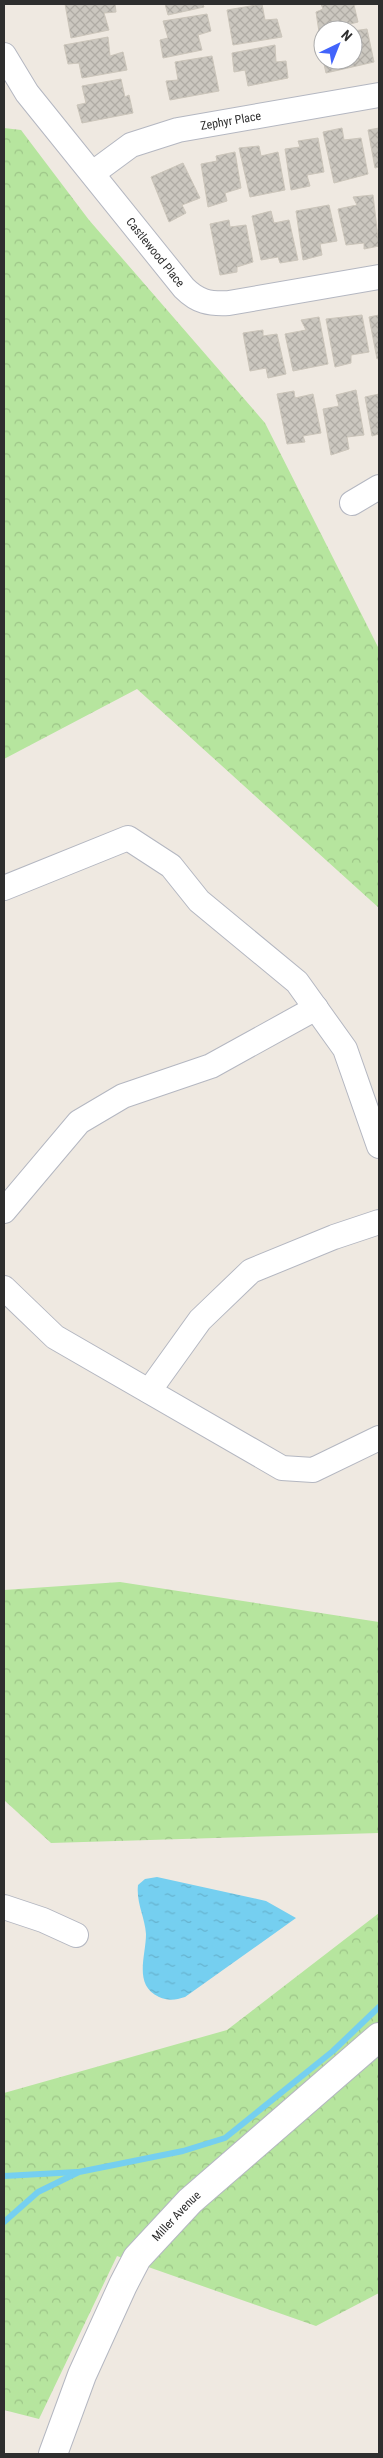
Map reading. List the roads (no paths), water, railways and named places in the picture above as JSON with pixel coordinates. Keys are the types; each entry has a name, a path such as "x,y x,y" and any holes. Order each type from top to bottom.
{"street":[{"name":"Castlewood Place","path":"4,55 27,93 184,288 195,299 209,304 229,303 379,277"},
{"name":"Zephyr Place","path":"94,174 131,145 178,130 379,94"},
{"path":"352,503 379,487"},
{"path":"4,888 128,838 171,866 199,901 297,982 345,1049 379,1146"},
{"path":"4,1211 79,1122 123,1096 211,1066 316,1008"},
{"path":"149,1391 200,1320 251,1271 334,1236 379,1222"},
{"path":"4,1288 55,1337 282,1468 313,1470 379,1438"},
{"path":"4,1907 43,1920 76,1935"},
{"name":"Miller Avenue","path":"53,2454 82,2375 123,2284 137,2258 190,2201 379,2037"}],"water":[{"path":"157,1877 266,1901 296,1918 185,1997 172,2000 162,1998 151,1992 143,1978 146,1934 138,1892 138,1885 145,1879"}],"waterway":[{"path":"4,2222 38,2192 79,2172 183,2151 225,2138 333,2051 379,2007"},
{"path":"4,2176 77,2172"}]}
